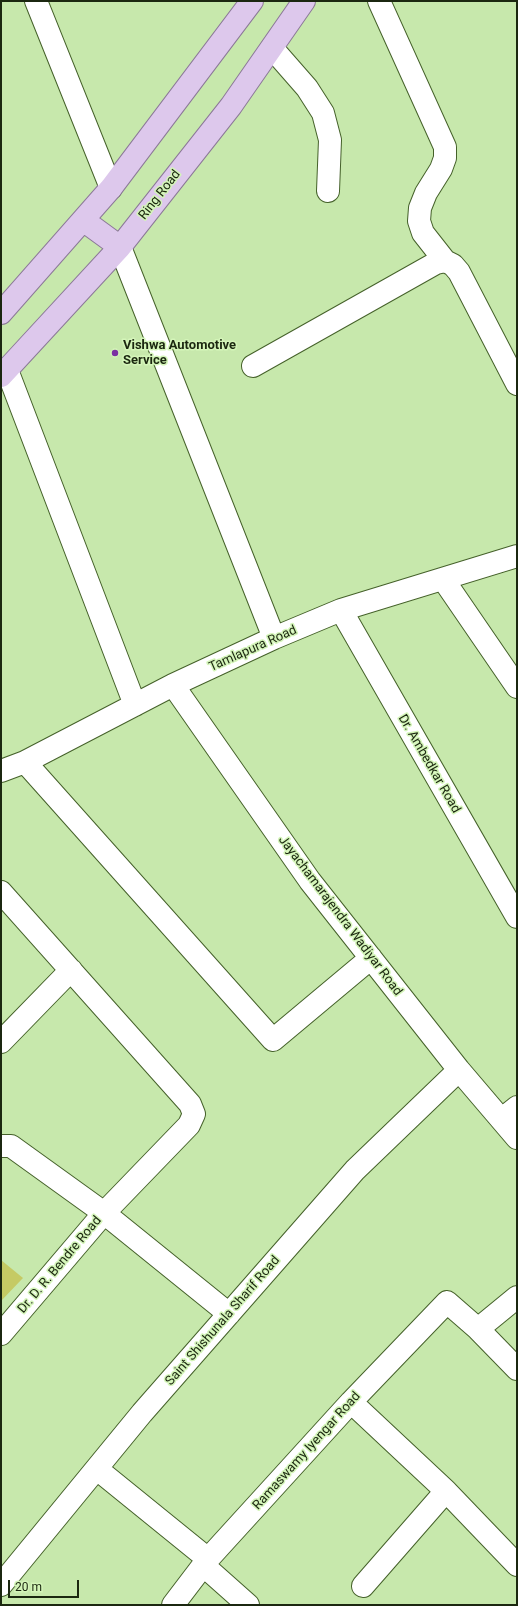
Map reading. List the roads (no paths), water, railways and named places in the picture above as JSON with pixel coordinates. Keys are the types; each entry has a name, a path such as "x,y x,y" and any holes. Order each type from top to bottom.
{"main road":[{"path":"1,313 111,188 252,1"},
{"name":"Ring Road","path":"4,373 120,247 230,106 304,1"},
{"path":"83,220 120,247"}],"street":[{"path":"36,1 111,188"},
{"path":"379,1 445,147 445,158 441,169 426,193 420,208 419,221 423,233 445,261 453,265 459,272 517,384"},
{"path":"272,48 307,88 323,113 330,140 328,192"},
{"path":"120,247 274,638"},
{"path":"253,366 436,263 445,261"},
{"path":"4,373 135,705"},
{"name":"Tamlapura Road","path":"1,771 25,762 174,685 274,638 341,610 517,556"},
{"path":"443,579 517,687"},
{"name":"Dr. Ambedkar Road","path":"341,610 517,917"},
{"name":"Jayachamarajendra Wadiyar Road","path":"174,685 310,881 459,1070 509,1113 517,1138"},
{"path":"25,762 273,1040 371,958"},
{"name":"Dr. D. R. Bendre Road","path":"1,892 190,1104 194,1114 190,1125 104,1214 1,1334"},
{"path":"1,1042 71,970"},
{"name":"Saint Shishunala Sharif Road","path":"1,1585 142,1414 355,1170 459,1070"},
{"path":"1,1146 11,1146 104,1214 229,1314"},
{"path":"517,1297 478,1329 517,1369"},
{"name":"Ramaswamy Iyengar Road","path":"173,1605 206,1562 351,1402 447,1302 478,1329"},
{"path":"351,1402 446,1491 517,1565"},
{"path":"97,1469 206,1562 248,1605"},
{"path":"363,1586 446,1491"}],"place":[{"name":"Vishwa Automotive Service","path":"115,353"}]}
